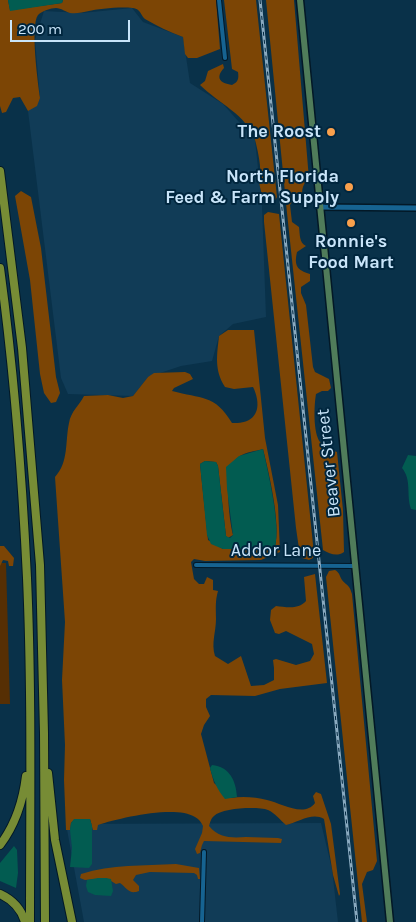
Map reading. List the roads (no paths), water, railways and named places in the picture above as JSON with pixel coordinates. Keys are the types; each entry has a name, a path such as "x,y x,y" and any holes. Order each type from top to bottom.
{"highway":[{"path":"0,171 22,348 40,565 44,733 45,922"},
{"path":"0,268 14,393 27,587 30,724 30,922"},
{"path":"0,845 16,818 23,795 26,775 26,743 30,724"},
{"path":"44,733 53,825 72,922"},
{"path":"0,894 15,903 21,911 25,922"}],"main road":[{"name":"Beaver Street","path":"300,0 390,922"}],"street":[{"path":"219,0 225,58"},
{"path":"320,207 416,208"},
{"name":"Addor Lane","path":"196,565 355,566"},
{"path":"202,922 204,852"}],"railway":[{"path":"260,0 357,922"}],"place":[{"name":"The Roost","path":"331,132"},
{"name":"North Florida Feed & Farm Supply","path":"349,187"},
{"name":"Ronnie's Food Mart","path":"351,223"}]}
